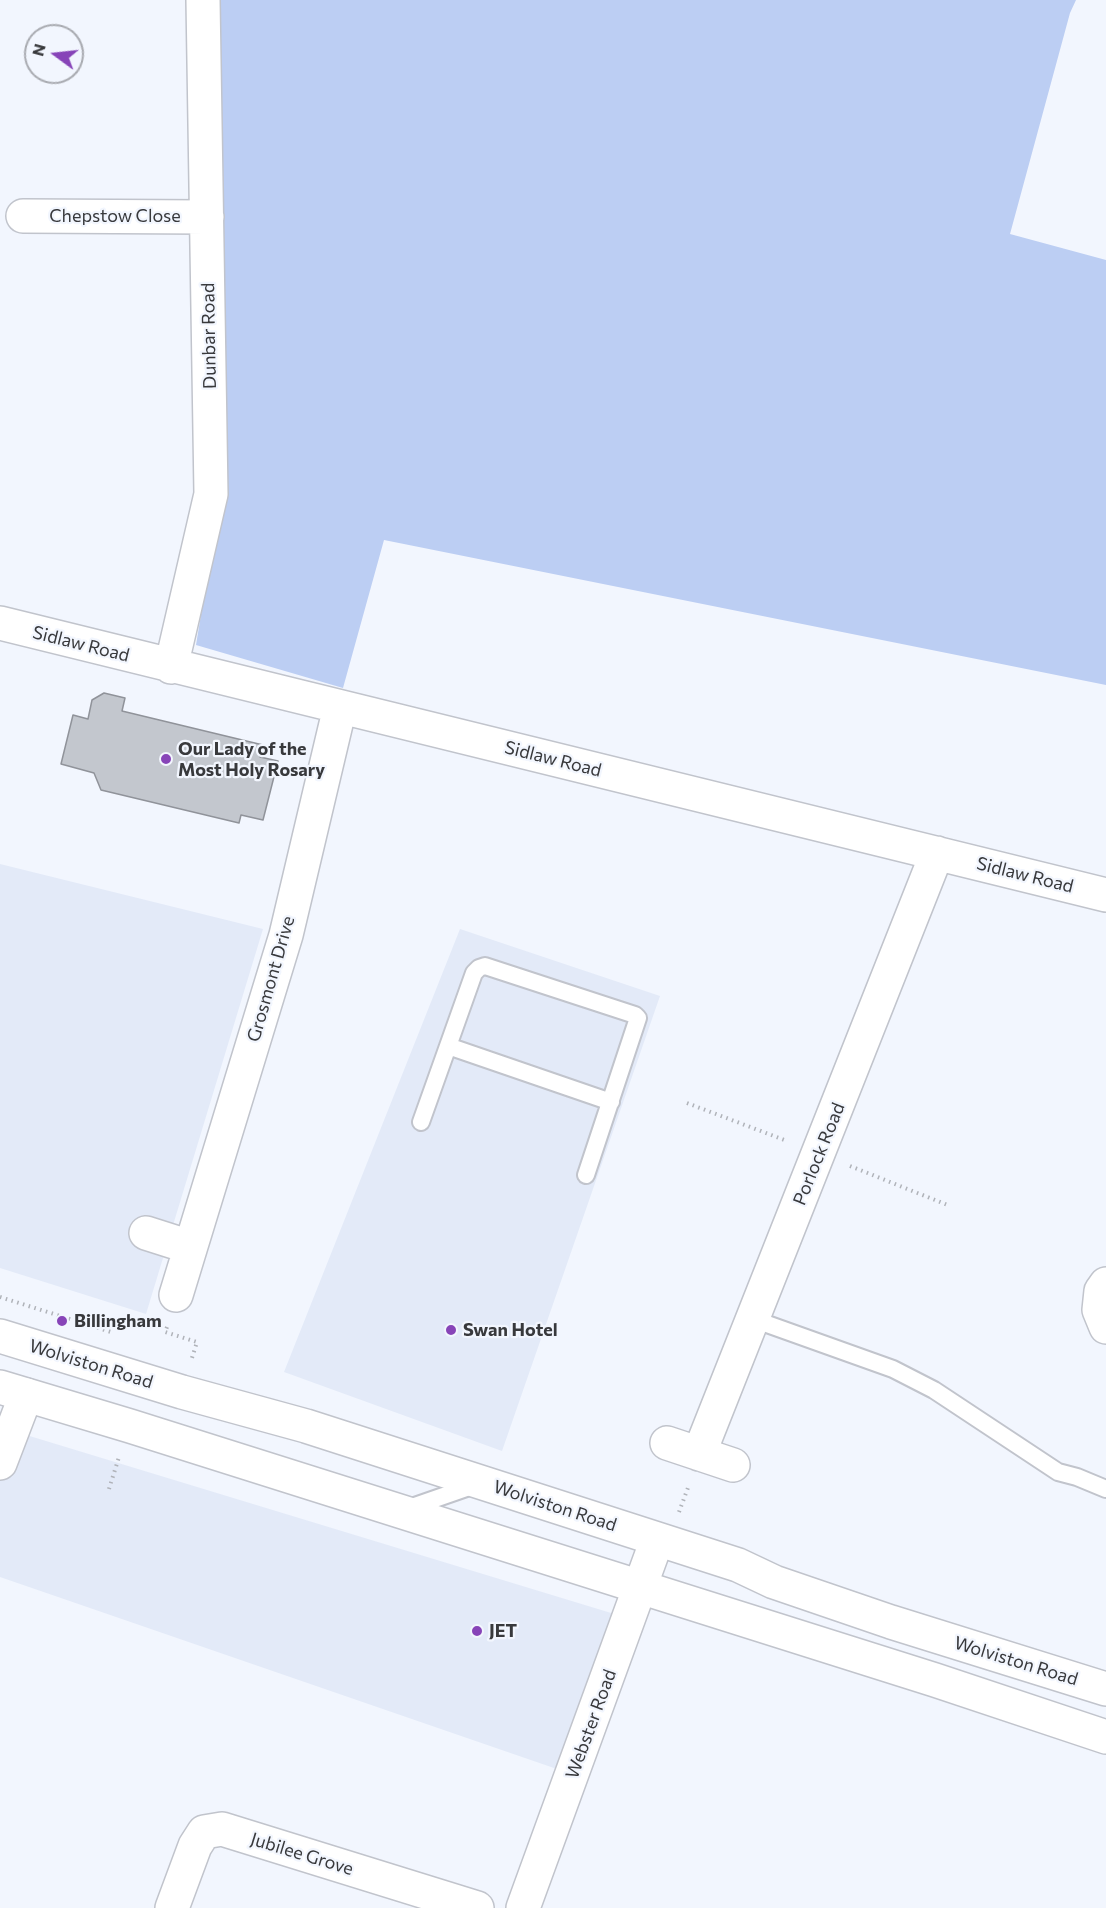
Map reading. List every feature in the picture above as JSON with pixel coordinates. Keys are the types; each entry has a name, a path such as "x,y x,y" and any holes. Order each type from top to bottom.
{"street":[{"name":"Dunbar Road","path":"171,666 211,494 203,0"},
{"name":"Chepstow Close","path":"23,216 207,217"},
{"name":"Sidlaw Road","path":"0,623 1106,895"},
{"name":"Grosmont Drive","path":"176,1295 286,935 340,707"},
{"name":"Porlock Road","path":"699,1454 937,853"},
{"path":"146,1233 190,1247"},
{"path":"1106,1284 1101,1291 1099,1310 1106,1327"},
{"name":"Wolviston Road","path":"0,1336 182,1392 306,1426 482,1482 738,1565 774,1582 891,1622 1106,1689"},
{"path":"0,1463 13,1391 43,1349"},
{"path":"13,1391 935,1680 1106,1737"},
{"path":"667,1443 733,1466"},
{"name":"Webster Road","path":"523,1908 641,1588 662,1542"},
{"name":"Jubilee Grove","path":"172,1908 195,1846 204,1833 222,1829 477,1908"}],"lane":[{"path":"421,1122 474,973 485,966 635,1015 638,1021 586,1175"},
{"path":"448,1046 611,1102"},
{"path":"753,1319 893,1369 934,1390 1058,1472 1106,1489"},
{"path":"399,1511 482,1482"}],"path":[{"path":"165,1332 197,1342"},
{"path":"662,1542 699,1454"}],"shaded area":[{"path":"218,0 1076,0 1070,13 1010,234 1106,260 1106,685 384,540 343,688 196,645 221,493"},
{"path":"0,864 263,929 146,1314 0,1268"},
{"path":"460,929 660,996 502,1451 284,1372"},
{"path":"0,1427 644,1623 583,1778 0,1577"}],"building":[{"name":"Our Lady of the Most Holy Rosary","path":"104,693 125,698 122,711 263,745 260,757 278,761 263,820 241,815 239,823 101,790 94,773 61,764 73,715 88,719 92,700"}],"place":[{"name":"Our Lady of the Most Holy Rosary","path":"166,759"},
{"name":"Billingham","path":"62,1321"},
{"name":"Swan Hotel","path":"451,1330"},
{"name":"JET","path":"477,1631"}]}
